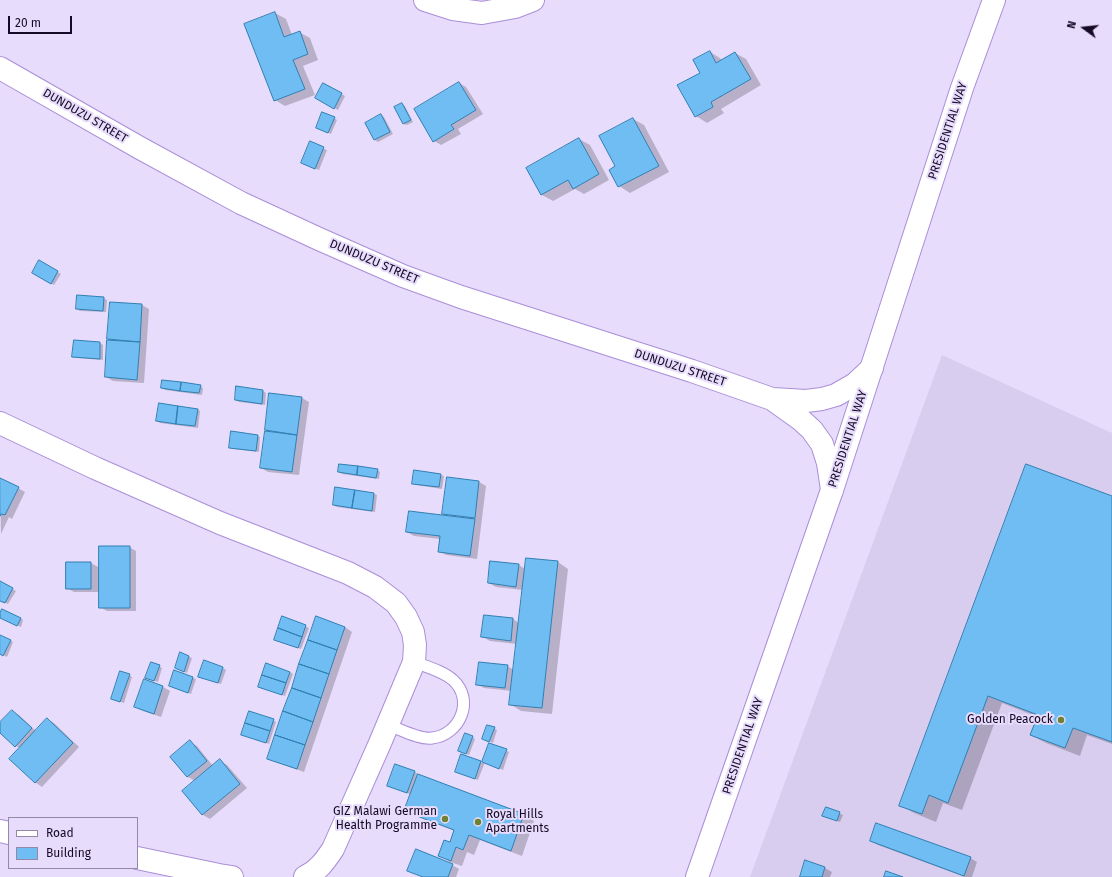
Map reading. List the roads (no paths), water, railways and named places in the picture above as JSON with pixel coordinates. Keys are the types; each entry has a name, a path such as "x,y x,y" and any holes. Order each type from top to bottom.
{"street":[{"path":"425,0 453,10 482,13 515,7 533,0"},
{"name":"PRESIDENTIAL WAY","path":"697,877 832,490 962,88 994,0"},
{"name":"DUNDUZU STREET","path":"0,68 140,148 241,203 403,276 468,299 685,369 772,399 806,401 822,399 836,394 855,384 872,368"},
{"name":"DUNDUZU STREET","path":"772,399 800,419 812,430 822,444 828,463 832,490"},
{"path":"0,423 95,468 220,524 348,573 375,587 396,603 406,617 413,632 415,645 414,662 333,849 325,862 313,873 305,877"},
{"path":"138,858 232,877"}],"lane":[{"path":"388,725 418,736 431,738 444,736 454,728 462,717 464,704 463,698 461,691 454,681 443,674 414,662"}],"place":[{"name":"Golden Peacock","path":"1061,720"},
{"name":"GIZ Malawi German Health Programme","path":"445,819"},
{"name":"Royal Hills Apartments","path":"478,822"}]}
